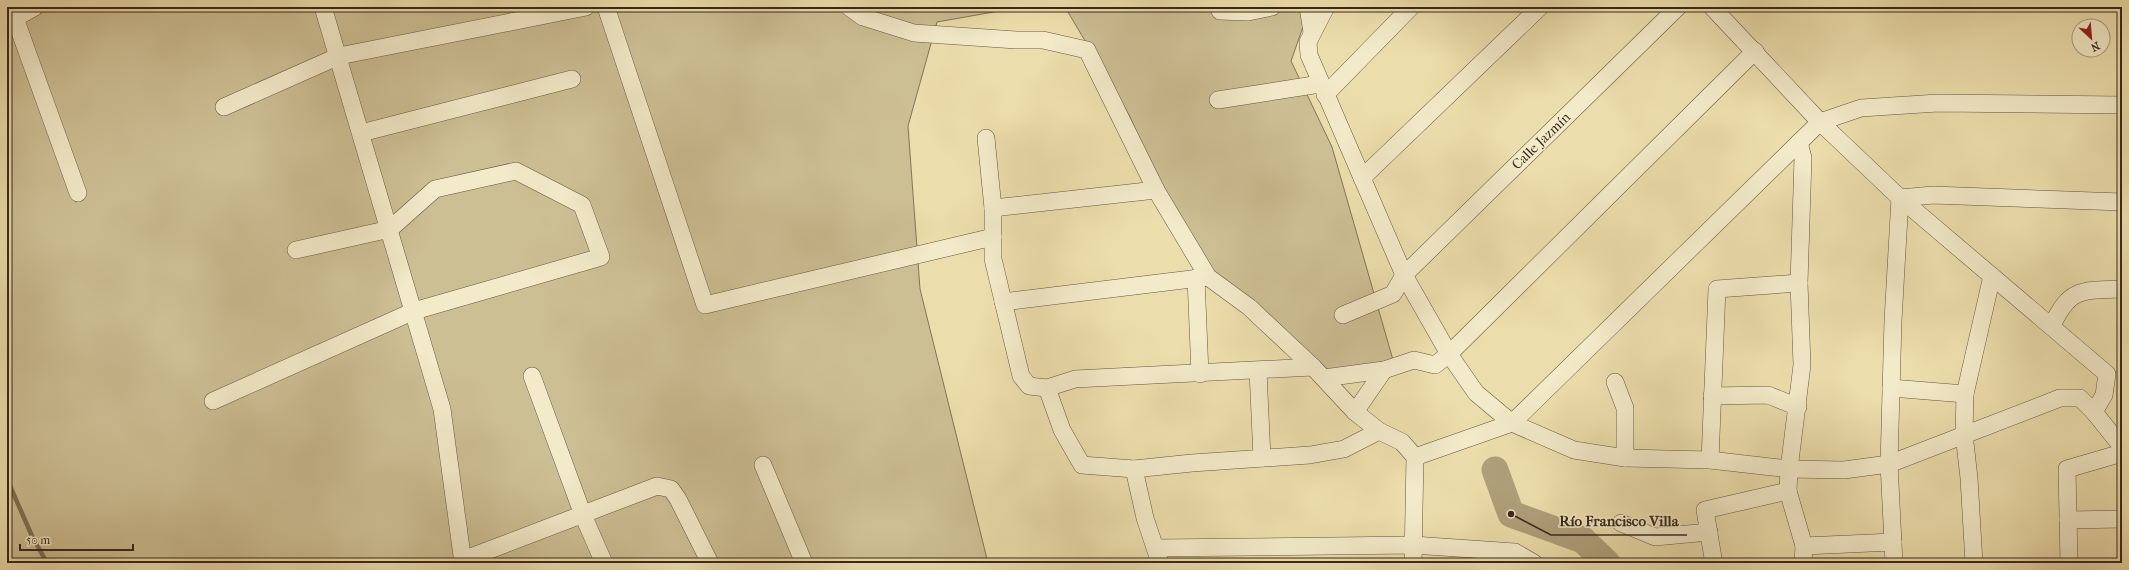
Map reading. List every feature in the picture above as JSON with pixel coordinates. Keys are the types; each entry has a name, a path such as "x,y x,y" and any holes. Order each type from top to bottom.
{"street":[{"path":"35,7 13,12 78,193"},
{"path":"323,7 339,56 442,409 463,562 658,486 671,489 678,499 710,563"},
{"path":"224,107 339,56 586,7"},
{"path":"606,7 705,306 993,237"},
{"path":"849,7 863,17 914,33 1016,40 1043,40 1087,50 1156,190 1202,278 1200,374"},
{"path":"1220,11 1248,12 1272,7"},
{"path":"1308,7 1312,32"},
{"path":"1326,7 1308,42 1309,55 1404,275 1449,354 1476,393 1512,423 1574,450 1625,458 1710,460 1789,469 1844,470 1889,464 2060,398 2080,398 2094,412 2122,447"},
{"path":"1218,100 1323,89 1411,7"},
{"path":"1362,178 1540,7"},
{"name":"Calle Jazmín","path":"1343,314 1393,294 1404,275 1678,7"},
{"path":"1712,7 1820,122 1900,198 2107,374 2104,395 2094,412"},
{"path":"986,138 993,208 993,259 1021,376 1029,386 1047,388 1075,379 1258,371 1318,373 1384,370 1414,360 1435,365 1449,354 1755,52"},
{"path":"361,134 572,79"},
{"path":"1415,457 1512,423 1820,122 1861,108 1938,103 2122,105"},
{"path":"1799,142 1803,158 1799,283 1802,365 1798,407 1789,469 1788,491 1804,555 1893,542"},
{"path":"213,401 414,311 601,257 582,205 516,170 435,189 390,230 296,250"},
{"path":"993,208 1156,190"},
{"path":"1900,198 1933,195 2122,202"},
{"path":"1894,563 1889,464 1900,198"},
{"path":"1974,563 1969,478 1964,434 1965,394 1992,276"},
{"path":"1003,302 1202,278 1250,307 1356,412 1379,431 1402,442 1415,457 1413,563"},
{"path":"1710,460 1717,289 1799,283"},
{"path":"2052,326 2060,307 2076,294 2122,289"},
{"path":"1356,412 1384,370"},
{"path":"1258,371 1262,458"},
{"path":"532,376 583,515 604,563"},
{"path":"1615,382 1624,408 1625,458"},
{"path":"1047,388 1062,430 1082,465 1134,469 1310,455 1344,450 1379,431"},
{"path":"1891,388 1965,394"},
{"path":"1712,396 1768,396 1798,407"},
{"path":"2069,563 2067,468 2122,453"},
{"path":"762,465 804,563"},
{"path":"1134,469 1145,518 1158,556 1413,545 1515,552 1534,563"},
{"path":"1713,558 1705,510 1788,491"},
{"path":"2068,520 2122,518"},
{"path":"1621,523 1655,537 1709,532"}],"shaded area":[{"path":"7,7 1022,7 937,22 908,126 920,289 988,563 7,563"},
{"path":"1065,7 1310,7 1291,61 1332,147 1393,360 1310,375 1206,273 1164,193 1129,115"}],"waterway":[{"path":"1495,470 1511,514 1583,540 1607,563"},
{"path":"7,479 32,536 47,563"}],"place":[{"name":"Río Francisco Villa","path":"1511,514"}]}
